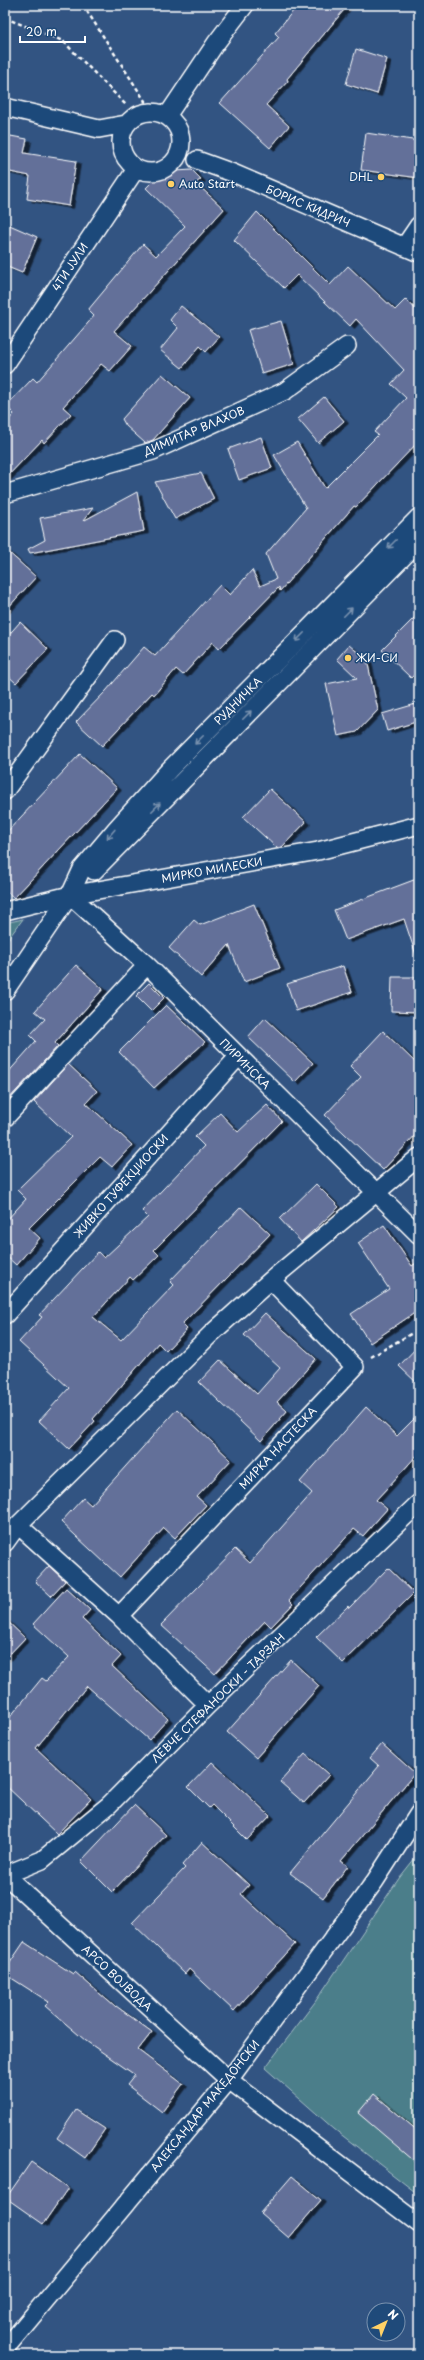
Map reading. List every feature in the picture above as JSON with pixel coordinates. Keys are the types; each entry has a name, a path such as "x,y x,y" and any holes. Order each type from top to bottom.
{"street":[{"path":"167,116 216,43 245,5"},
{"path":"5,107 99,129 121,149 126,160 136,169 154,172 171,165 197,160 181,140"},
{"path":"99,129 133,114 155,112 167,116 179,131 181,140 179,154 171,165"},
{"path":"121,149 121,136 133,114"},
{"name":"БОРИС КИДРИЧ","path":"197,160 233,173 412,250"},
{"name":"4ТИ ЈУЛИ","path":"5,365 136,169"},
{"path":"412,250 419,225"},
{"name":"ДИМИТАР ВЛАХОВ","path":"5,494 153,451 285,391 347,346"},
{"name":"РУДНИЧКА","path":"5,991 70,895 82,869 114,830 159,781 419,517"},
{"name":"РУДНИЧКА","path":"70,895 419,541"},
{"path":"5,791 115,640"},
{"name":"МИРКО МИЛЕСКИ","path":"5,911 70,895 318,852 419,825"},
{"name":"ПИРИНСКА","path":"70,895 147,965 419,1235"},
{"path":"5,1118 147,965"},
{"name":"ЖИВКО ТУФЕКЏИОСКИ","path":"5,1315 238,1057"},
{"path":"5,1543 18,1526 212,1333 271,1280 378,1194 419,1157"},
{"path":"271,1280 354,1367"},
{"name":"МИРКА НАСТЕСКА","path":"119,1616 354,1367"},
{"name":"ЛЕВЧЕ СТЕФАНОСКИ - ТАРЗАН","path":"5,1875 42,1860 109,1805 208,1705 419,1503"},
{"path":"18,1526 119,1616 208,1705"},
{"name":"АЛЕКСАНДАР МАКЕДОНСКИ","path":"5,2349 229,2080 374,1881 419,1813"},
{"name":"АРСО ВОЈВОДА","path":"5,1875 229,2080 419,2224"}],"path":[{"path":"5,18 63,41 133,114 145,101 83,5"},
{"path":"354,1367 419,1329"}],"green space":[{"path":"23,919 5,943 5,923"},
{"path":"419,1853 419,2195 334,2129 265,2068 315,2002 400,1877"}],"building":[{"path":"298,5 348,5 287,79 288,81 266,105 289,126 270,148 220,103 279,37 275,33"},
{"path":"356,49 387,59 377,94 346,84"},
{"path":"366,133 419,141 419,178 361,170"},
{"path":"5,135 27,139 24,153 76,161 69,206 27,199 30,176 5,171"},
{"path":"192,170 201,179 196,183 224,209 114,331 132,346 110,371 101,364 63,407 71,414 44,443 42,440 5,479 5,424 14,414 6,406 33,378 37,382 94,316 88,310 143,244 156,256 185,226 146,188 157,177 176,171"},
{"path":"257,212 330,285 348,266 395,310 406,299 419,313 419,441 356,507 354,506 280,591 279,587 219,649 213,642 183,675 176,669 154,695 152,693 102,746 76,722 106,691 144,647 155,656 220,585 230,595 252,570 260,586 276,579 266,554 306,508 274,455 297,442 325,488 378,435 374,432 406,398 391,384 404,370 356,319 350,326 297,275 284,288 234,240"},
{"path":"5,223 37,237 22,273 5,266"},
{"path":"181,306 219,337 206,352 200,346 182,368 160,350 178,328 170,320"},
{"path":"281,321 294,364 262,374 248,330"},
{"path":"162,374 190,398 153,440 145,443 126,426 122,419"},
{"path":"324,397 344,421 318,443 298,419"},
{"path":"261,437 272,468 239,480 228,449"},
{"path":"201,473 214,499 175,519 155,482"},
{"path":"137,492 144,531 30,553 28,549 45,540 40,518 93,508 83,521"},
{"path":"5,549 36,577 5,611"},
{"path":"419,613 419,670 411,678 382,650"},
{"path":"20,622 48,649 16,683 5,673 5,639"},
{"path":"349,645 367,660 378,710 357,732 338,736 326,684 357,678 337,659"},
{"path":"419,703 419,721 387,731 382,714"},
{"path":"80,754 117,788 14,898 5,890 5,834"},
{"path":"270,789 306,822 282,847 277,848 243,817"},
{"path":"419,878 419,955 416,955 404,919 346,940 334,910"},
{"path":"254,904 280,968 244,982 229,945 201,977 169,948 194,920 200,925"},
{"path":"76,965 103,989 55,1043 58,1046 5,1103 5,1076 36,1041 30,1035 45,1019 35,1011"},
{"path":"343,966 352,992 296,1011 287,984"},
{"path":"392,977 419,977 419,1012 391,1011"},
{"path":"149,983 164,998 151,1011 136,996"},
{"path":"166,1005 205,1042 154,1088 119,1052"},
{"path":"265,1018 313,1063 295,1082 248,1037"},
{"path":"383,1031 419,1066 419,1131 383,1170 325,1115 361,1077 350,1066"},
{"path":"68,1064 97,1091 86,1103 132,1145 112,1167 100,1157 29,1228 40,1238 16,1265 5,1255 5,1222 26,1199 17,1190 71,1137 34,1102"},
{"path":"267,1105 282,1121 154,1250 159,1255 133,1280 130,1277 93,1317 121,1340 174,1285 170,1281 241,1207 270,1234 182,1324 187,1329 166,1351 158,1343 93,1419 95,1421 69,1449 39,1421 69,1388 19,1342 42,1317 39,1315 98,1252 104,1258 148,1217 142,1211 204,1146 195,1137 220,1113 238,1132"},
{"path":"316,1184 339,1207 301,1242 280,1219"},
{"path":"384,1225 412,1266 419,1261 419,1310 370,1343 351,1314 389,1289 358,1243"},
{"path":"265,1313 316,1359 277,1402 287,1411 261,1441 199,1382 220,1360 257,1394 280,1368 244,1335"},
{"path":"419,1345 419,1385 399,1366"},
{"path":"366,1407 397,1436 419,1414 419,1453 376,1500 387,1509 363,1536 354,1529 289,1600 293,1604 271,1627 265,1621 215,1674 161,1625 235,1549 250,1563 312,1493 300,1482"},
{"path":"177,1409 231,1460 197,1497 206,1505 175,1538 164,1528 120,1577 61,1522 83,1498 91,1505"},
{"path":"49,1566 65,1581 51,1596 35,1581"},
{"path":"388,1568 414,1593 343,1663 316,1637 348,1606 349,1608"},
{"path":"66,1588 90,1610 82,1619 121,1656 112,1666 168,1719 149,1740 87,1686 36,1748 91,1799 57,1834 5,1785 5,1723 42,1678 46,1681 69,1657 33,1624"},
{"path":"5,1619 25,1638 5,1659"},
{"path":"291,1660 319,1686 256,1758 227,1732"},
{"path":"382,1744 415,1773 341,1861 348,1866 323,1898 290,1873 379,1766 370,1758"},
{"path":"305,1754 329,1775 304,1803 280,1782"},
{"path":"212,1762 270,1816 247,1840 212,1805 209,1808 188,1787"},
{"path":"134,1805 166,1835 112,1892 81,1861"},
{"path":"202,1842 249,1885 241,1894 295,1944 234,2011 189,1969 185,1974 132,1923 185,1868 182,1865"},
{"path":"24,1942 73,1974 75,1972 115,2007 116,2006 152,2032 138,2050 183,2084 162,2112 127,2085 135,2075 86,2041 45,2006 49,2002 5,1974 5,1970"},
{"path":"374,2094 419,2132 419,2165 358,2113"},
{"path":"76,2110 105,2129 85,2158 57,2138"},
{"path":"31,2162 68,2188 43,2224 6,2198"},
{"path":"292,2176 321,2200 289,2238 260,2213"}],"place":[{"name":"DHL","path":"381,177"},
{"name":"Auto Start","path":"171,184"},
{"name":"ЖИ-СИ","path":"348,658"}]}
